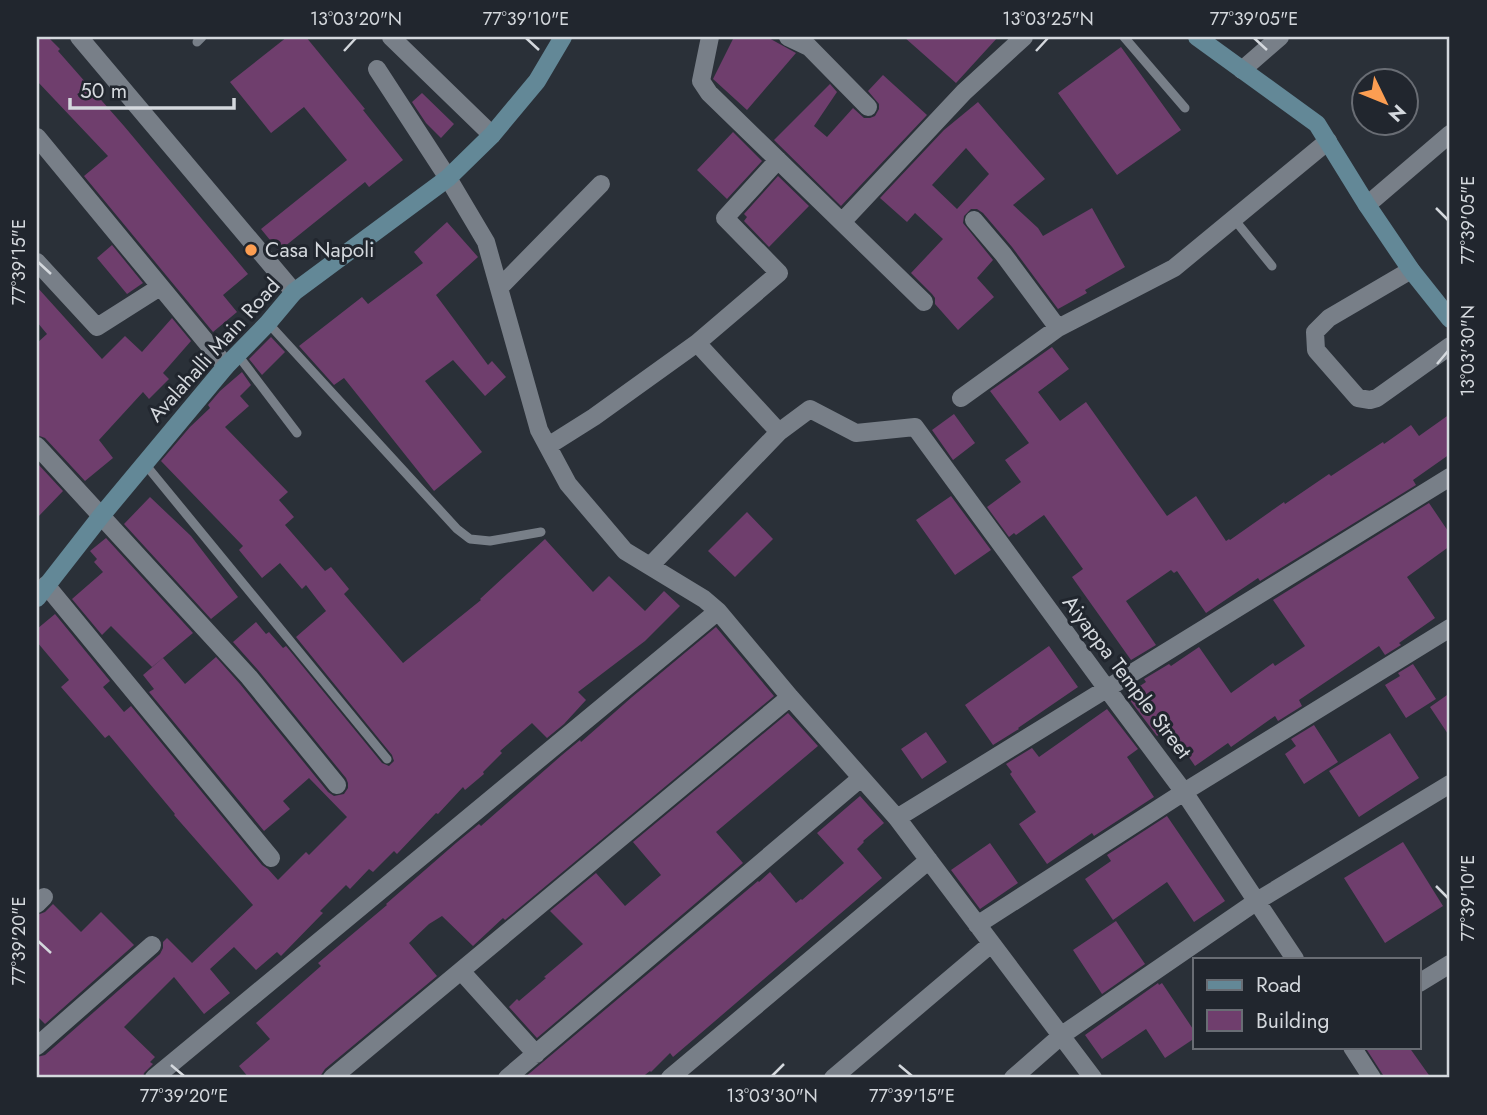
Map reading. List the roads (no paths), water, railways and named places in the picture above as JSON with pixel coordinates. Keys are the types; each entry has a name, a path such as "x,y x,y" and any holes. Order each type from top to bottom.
{"main road":[{"name":"Avalahalli Main Road","path":"41,592 231,360 294,292 448,178 492,135 537,81 563,37"},
{"path":"1197,37 1317,124 1411,270 1450,319"}],"street":[{"path":"710,37 701,80 709,93 924,302"},
{"path":"788,37 813,42 868,107"},
{"path":"842,222 964,92 1024,37"},
{"path":"1242,70 1280,37"},
{"path":"84,38 294,292"},
{"path":"398,39 492,135"},
{"path":"377,69 486,242 539,430 569,484 625,551 704,599 718,611 897,818 1093,1078"},
{"path":"1367,205 1450,134"},
{"path":"37,138 160,287 231,360"},
{"path":"961,398 1058,328 1174,268 1328,141"},
{"path":"548,446 594,417 697,343 779,273 725,218 778,160"},
{"path":"499,288 601,184"},
{"path":"974,220 1058,328"},
{"path":"37,262 97,327 160,287"},
{"path":"1411,270 1329,318 1315,332 1316,350 1358,398 1370,400 1377,398 1450,346"},
{"path":"650,566 779,432 697,343"},
{"name":"Aiyappa Temple Street","path":"779,432 810,410 856,433 915,427 1184,792 1294,958"},
{"path":"37,446 249,677 337,785"},
{"path":"897,818 1450,477"},
{"path":"41,592 271,858"},
{"path":"154,1078 718,611"},
{"path":"977,925 1184,792 1450,628"},
{"path":"332,1078 790,697"},
{"path":"507,1078 861,778"},
{"path":"1013,1078 1062,1035 1256,901 1450,784"},
{"path":"680,1075 929,860"},
{"path":"833,1078 992,944"},
{"path":"37,1046 152,945"},
{"path":"1420,981 1450,964"},
{"path":"461,971 536,1054"},
{"path":"1353,1048 1372,1078"}],"lane":[{"path":"1124,37 1185,108"},
{"path":"1234,218 1272,266"},
{"path":"268,323 457,529 470,539 490,541 541,532"},
{"path":"231,360 297,433"},
{"path":"145,464 387,759"}],"place":[{"name":"Casa Napoli","path":"251,250"}]}
